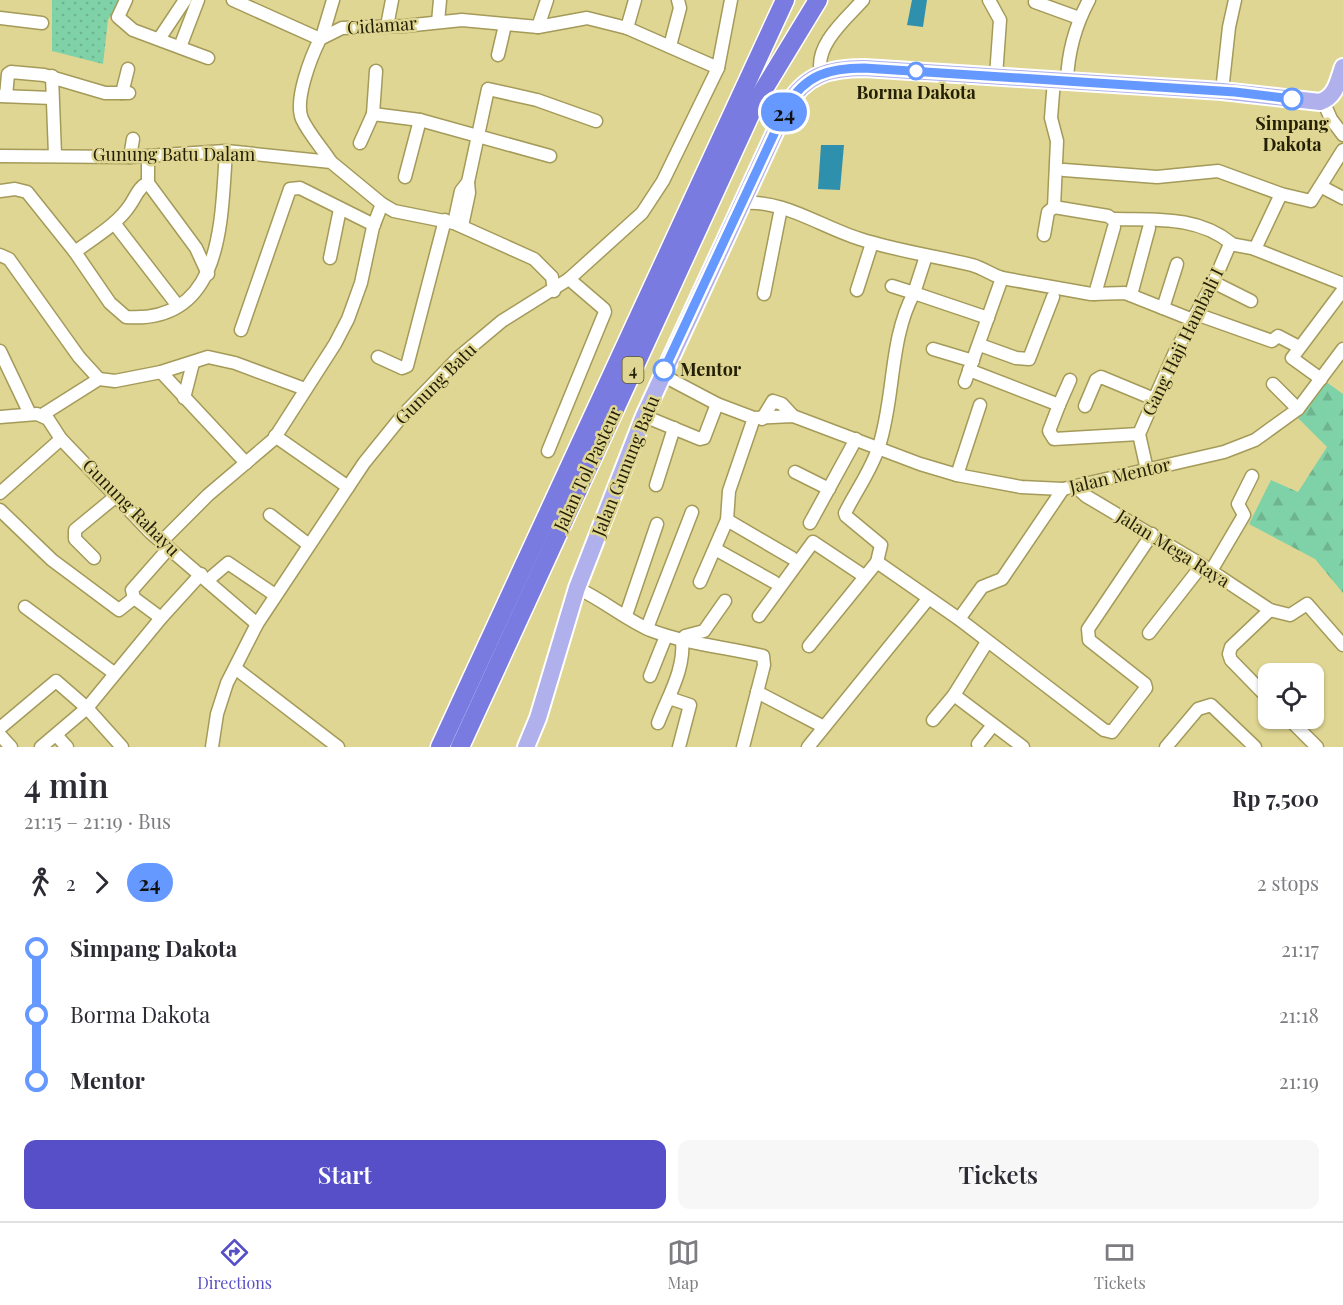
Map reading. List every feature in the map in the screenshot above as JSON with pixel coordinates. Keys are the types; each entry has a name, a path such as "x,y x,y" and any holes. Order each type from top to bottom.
{"highway":[{"name":"Jalan Tol Pasteur","path":"460,747 756,102 818,0"},
{"name":"Jalan Tol Pasteur","path":"440,747 784,4"}],"main road":[{"path":"821,73 864,68 1222,91 1323,101 1334,91 1343,67"},
{"name":"Jalan Gunung Batu","path":"526,747 538,718 577,588 644,416 794,95 810,78 821,73"}],"street":[{"path":"126,0 118,19 133,30 208,58"},
{"path":"159,39 185,0"},
{"path":"180,47 198,0"},
{"path":"233,0 254,4 321,38"},
{"path":"333,0 304,84 301,116 331,162 382,204 394,211 454,223 534,259 552,277 554,291"},
{"path":"387,26 392,0"},
{"path":"438,22 440,0"},
{"path":"538,27 547,0"},
{"path":"627,28 635,0"},
{"path":"670,46 680,8 678,0"},
{"name":"Gunung Batu","path":"212,747 216,714 257,624 348,487 395,425 459,357 502,321 554,291 642,213 663,181 718,68 731,0"},
{"path":"821,73 819,66 822,51 862,0"},
{"path":"988,0 1000,18 996,76"},
{"path":"1044,235 1048,212 1054,207 1057,141 1051,118 1079,18 1089,0"},
{"path":"1222,91 1229,27 1235,0"},
{"path":"1035,2 1079,18"},
{"path":"0,18 42,23"},
{"name":"Cidamar","path":"321,38 342,28 462,20 538,27 587,18 627,28 718,68"},
{"path":"498,55 504,25"},
{"path":"52,98 3,96 9,72 52,76 105,93 126,93 128,69"},
{"path":"360,142 373,114 376,71"},
{"path":"52,76 56,155"},
{"path":"378,357 402,368 407,365 454,223 461,191 468,182 476,137 490,88 537,100 596,121"},
{"path":"1323,101 1330,120 1343,135"},
{"path":"373,114 420,120 550,156"},
{"path":"405,177 420,120"},
{"path":"130,157 133,139"},
{"path":"1064,170 1157,177 1188,176 1214,170 1281,194 1311,201 1322,187 1343,150"},
{"path":"0,191 15,189 27,192 75,252 110,303 126,317 159,313 178,306 201,287 208,274 216,247 226,151"},
{"name":"Gunung Batu Dalam","path":"0,156 130,157 226,151 331,162"},
{"path":"148,162 151,187 196,248 208,274"},
{"path":"75,252 114,223 129,207 141,188 151,187"},
{"path":"1322,187 1343,198"},
{"path":"241,330 290,189 300,188 374,225"},
{"path":"1254,249 1281,194"},
{"path":"742,203 759,202 781,208 835,231 872,243 971,265 1002,278 1095,294 1120,292 1163,308 1272,341 1278,336 1299,347"},
{"path":"161,618 134,598 132,590 165,545 208,495 264,450 335,344 348,319 361,283 374,225 382,204"},
{"path":"1054,207 1115,222 1183,220 1220,234 1229,247 1254,249 1343,284"},
{"path":"330,258 340,208"},
{"path":"764,294 781,208"},
{"path":"1095,294 1115,222"},
{"path":"114,223 178,306"},
{"path":"1131,295 1149,228"},
{"path":"857,290 872,243"},
{"path":"196,248 216,247"},
{"name":"Gang Haji Hambali I","path":"1148,470 1139,434 1229,247"},
{"path":"0,255 9,259 79,357 99,379"},
{"path":"809,646 877,562 882,545 845,515 879,448 892,389 899,336 926,256"},
{"path":"1163,308 1177,264"},
{"path":"969,371 1002,278"},
{"path":"548,451 604,312 604,309 569,279"},
{"path":"1213,282 1251,301"},
{"path":"892,286 988,318"},
{"path":"1321,379 1292,358 1343,290"},
{"path":"980,345 1016,358 1029,359 1053,297"},
{"path":"933,349 969,371 1059,405"},
{"name":"Jalan Mentor","path":"662,375 717,404 758,419 793,416 957,475 1021,488 1063,489 1238,447 1269,432 1298,409 1343,349"},
{"name":"Gunung Rahayu","path":"0,351 36,415 165,545 257,624"},
{"path":"0,417 36,415 99,379 115,381 161,372 208,357 235,363 305,389"},
{"path":"184,398 193,363"},
{"path":"161,372 246,463"},
{"path":"1085,406 1096,380 1101,377 1154,399"},
{"path":"1070,380 1048,431 1054,439 1139,434"},
{"path":"1273,384 1298,409"},
{"path":"644,416 704,438 717,404"},
{"path":"957,475 980,405"},
{"path":"700,582 727,520 730,487 758,419"},
{"path":"656,485 674,428"},
{"path":"275,436 348,487"},
{"path":"0,493 62,439"},
{"path":"810,523 856,439"},
{"path":"795,472 829,489"},
{"path":"1149,633 1207,568 1244,515 1238,504 1252,476"},
{"name":"Jalan Mega Raya","path":"1076,487 1086,496 1207,568 1270,610"},
{"path":"959,619 982,587 1002,579 1063,489"},
{"path":"94,558 75,538 75,530 115,497"},
{"path":"0,510 52,560 120,610 134,598"},
{"path":"647,628 692,512"},
{"path":"270,515 309,545"},
{"path":"727,520 792,558"},
{"path":"626,615 657,524"},
{"path":"877,562 959,619 1104,730 1112,732 1146,688 1145,684 1089,640 1088,629 1152,534"},
{"path":"759,616 813,542 864,576"},
{"path":"715,549 774,582"},
{"path":"41,747 87,708 161,618 204,577 228,563 275,595"},
{"path":"577,588 647,628 666,636 763,656 764,665 744,747"},
{"path":"808,747 928,599"},
{"path":"658,723 669,698 683,652 684,636 704,631 725,601"},
{"path":"1258,688 1231,660 1229,654 1231,647 1270,610 1290,615 1307,604 1343,645"},
{"path":"26,608 114,673"},
{"path":"650,676 666,636"},
{"path":"933,720 954,695 987,642"},
{"path":"235,668 338,747"},
{"path":"0,728 55,681 87,708 122,747"},
{"path":"757,692 824,727"},
{"path":"954,695 1023,747"},
{"path":"669,698 690,705 680,747"},
{"path":"1166,747 1198,709 1207,705 1214,706 1253,746"},
{"path":"978,746 993,724"},
{"path":"1299,729 1317,747"},
{"path":"0,735 11,747"},
{"path":"56,735 67,747"}],"green space":[{"path":"52,0 119,0 108,20 103,64 52,51"},
{"path":"1325,381 1343,394 1343,593 1315,559 1249,524 1271,480 1298,492 1327,447 1298,418"}],"water":[{"path":"912,0 927,0 923,27 907,25"},
{"path":"821,145 844,145 840,190 818,189"}],"bus line":[{"name":"24","path":"664,370 787,106 801,86 810,78 821,73 833,69 864,68 1249,93 1292,99"}],"place":[{"name":"Borma Dakota","path":"916,71"},
{"name":"Simpang Dakota","path":"1292,99"},
{"name":"Mentor","path":"664,370"}]}
